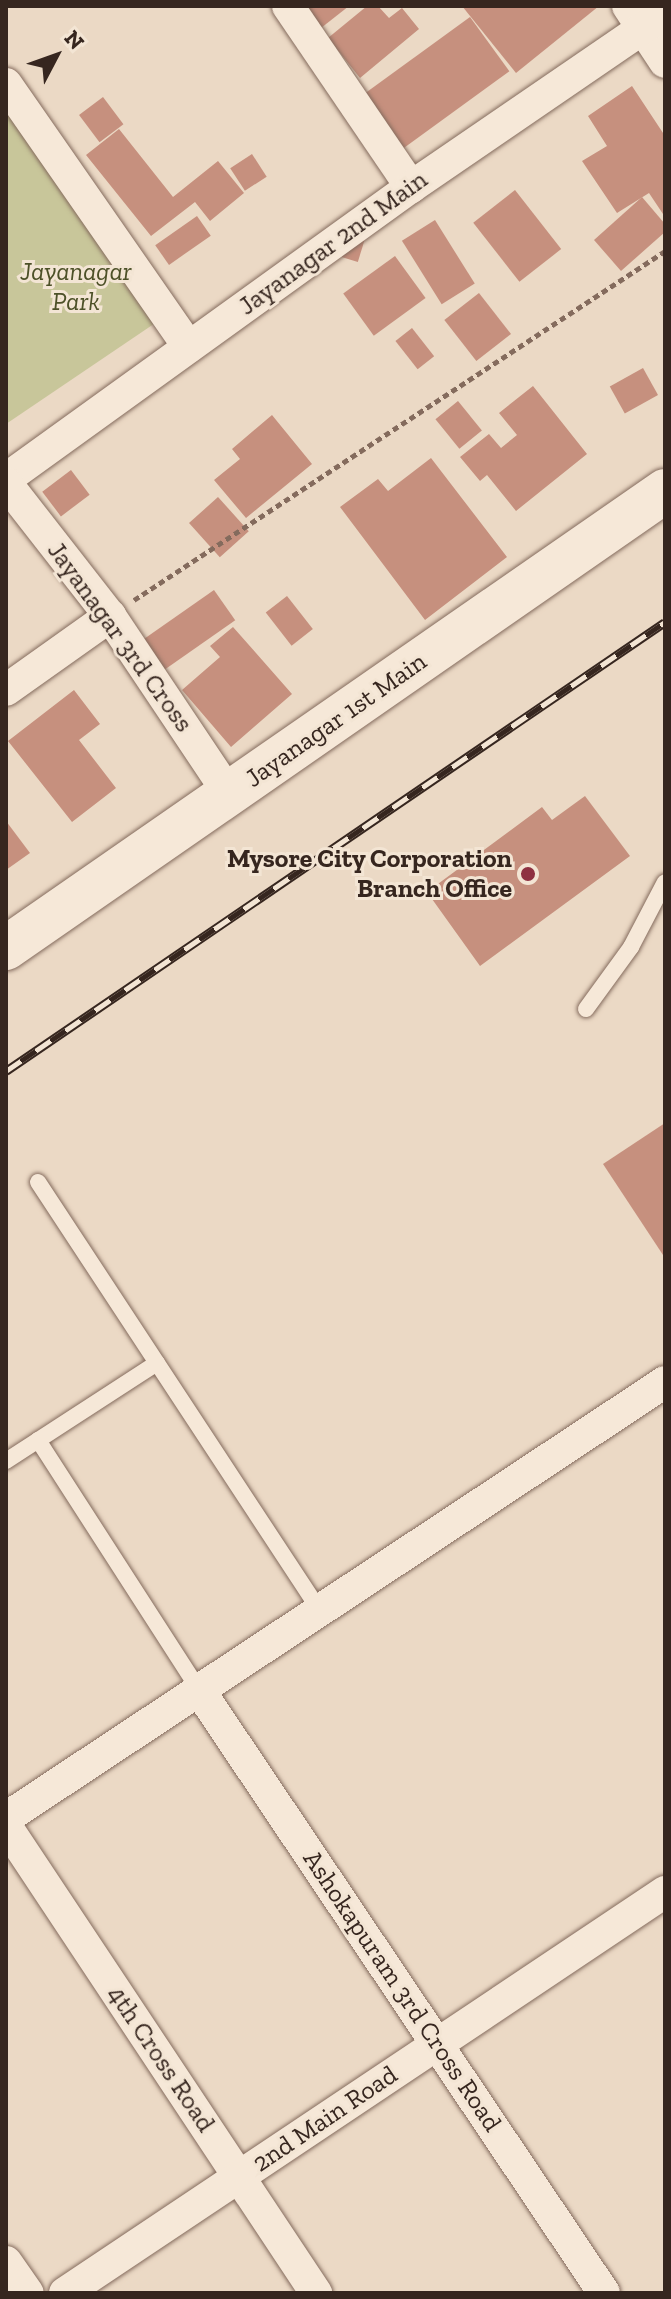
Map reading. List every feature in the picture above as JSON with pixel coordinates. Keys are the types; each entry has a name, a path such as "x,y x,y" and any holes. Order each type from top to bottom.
{"street":[{"path":"288,6 411,187"},
{"path":"645,16 665,62"},
{"name":"Jayanagar 2nd Main","path":"6,481 645,16"},
{"path":"6,84 189,347"},
{"name":"Jayanagar 3rd Cross","path":"6,481 110,616 229,794"},
{"name":"Jayanagar 1st Main","path":"6,948 665,491"},
{"path":"6,690 110,616"},
{"path":"6,1818 665,1382"},
{"name":"Ashokapuram 3rd Cross Road","path":"199,1690 604,2293"},
{"name":"4th Cross Road","path":"6,1826 316,2293"},
{"name":"2nd Main Road","path":"65,2293 437,2044 660,1905"},
{"path":"6,2262 28,2293"}],"lane":[{"path":"586,1009 631,947 665,882"},
{"path":"38,1182 320,1611"},
{"path":"6,1461 157,1363"},
{"path":"38,1440 199,1690"}],"path":[{"path":"110,616 665,251"}],"green space":[{"name":"Jayanagar Park","path":"6,73 176,309 6,424"}],"building":[{"path":"303,6 349,6 321,28"},
{"path":"367,6 378,6 389,18 402,8 419,29 360,78 328,38"},
{"path":"462,6 599,6 516,73"},
{"path":"470,17 509,71 397,153 358,99"},
{"path":"632,86 665,136 665,217 649,193 617,213 582,161 607,146 588,116"},
{"path":"103,97 123,124 100,142 79,115"},
{"path":"119,129 173,197 218,161 244,193 210,221 195,202 151,236 86,155"},
{"path":"252,154 267,177 245,191 230,168"},
{"path":"515,190 561,249 519,282 473,223"},
{"path":"642,197 665,224 665,232 621,271 594,240"},
{"path":"197,216 211,236 169,265 155,245"},
{"path":"435,220 475,284 442,304 402,241"},
{"path":"348,236 364,241 358,262 342,257"},
{"path":"395,256 426,298 374,336 343,294"},
{"path":"479,293 511,334 476,361 444,320"},
{"path":"412,328 434,356 418,369 395,341"},
{"path":"643,368 658,395 625,414 610,386"},
{"path":"533,386 587,454 516,511 487,475 480,481 460,457 489,434 501,448 517,435 499,413"},
{"path":"458,401 482,431 459,449 435,419"},
{"path":"272,415 312,464 246,518 214,480 240,459 232,449"},
{"path":"431,458 507,557 425,620 340,507 378,479 388,491"},
{"path":"71,470 90,495 61,516 42,492"},
{"path":"218,497 249,531 220,557 189,523"},
{"path":"214,590 235,620 162,671 141,641"},
{"path":"287,596 313,629 292,646 266,613"},
{"path":"233,627 292,694 231,747 182,690 220,657 210,646"},
{"path":"74,690 100,724 79,740 116,788 72,822 8,741"},
{"name":"Mysore City Corporation Branch Office","path":"585,796 630,856 480,966 427,892 542,807 552,820"},
{"path":"6,821 30,853 6,870"},
{"path":"665,1123 665,1258 603,1164"}],"railway":[{"path":"6,1071 665,622"}],"place":[{"name":"Mysore City Corporation Branch Office","path":"528,874"}]}
